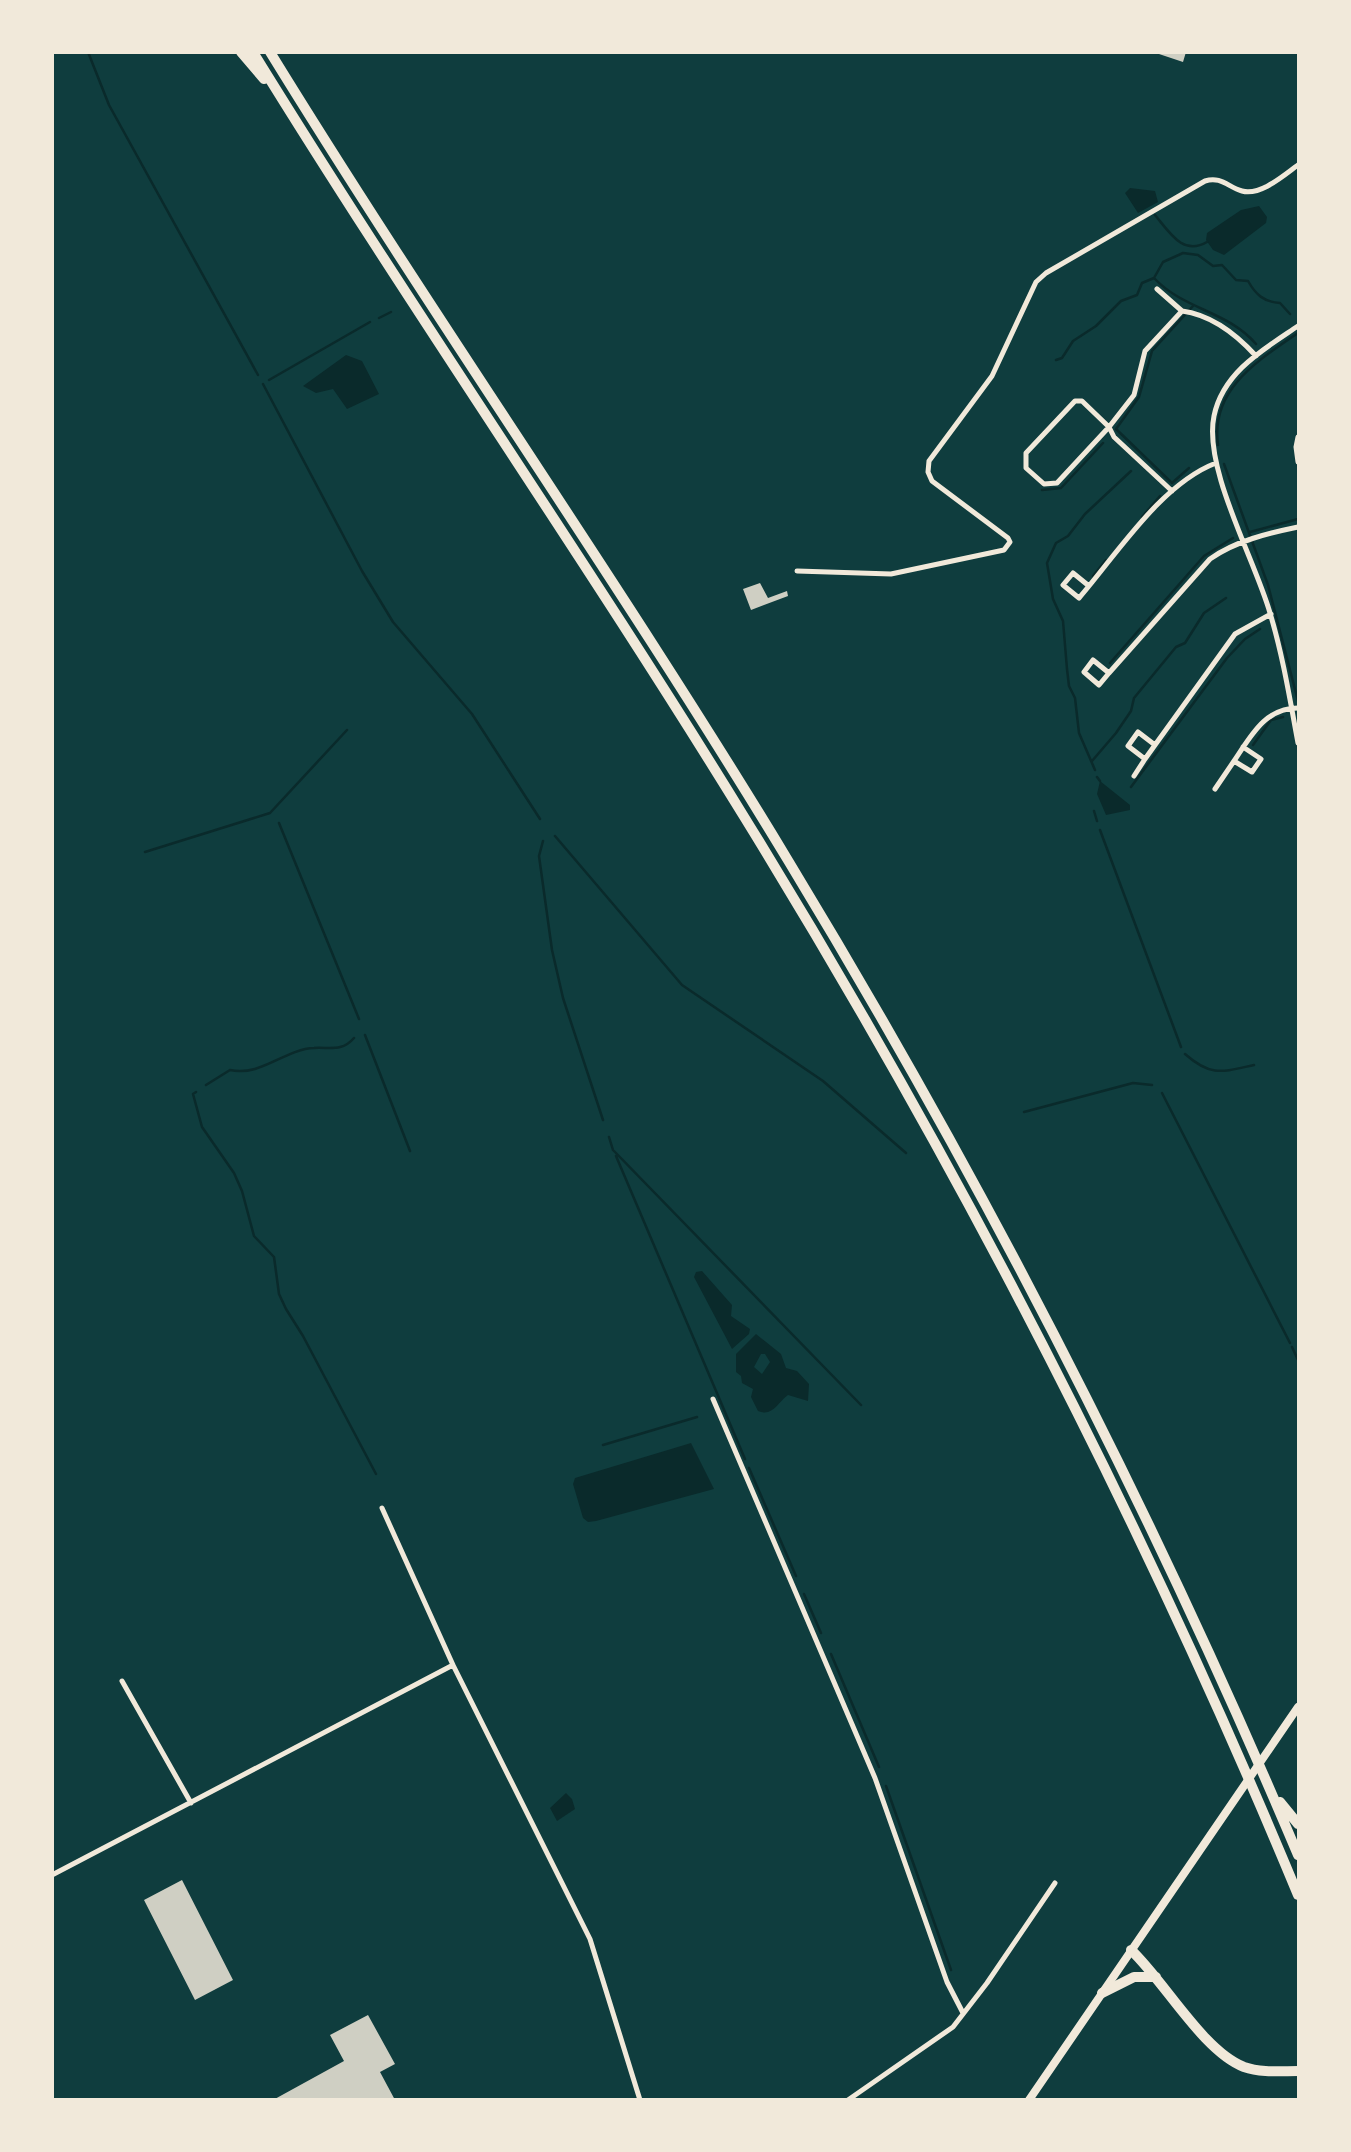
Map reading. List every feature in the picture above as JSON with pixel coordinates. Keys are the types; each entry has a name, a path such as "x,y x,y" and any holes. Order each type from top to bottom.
{"highway":[{"path":"242,52 284,103"},
{"path":"253,52 413,307 704,752 870,1027 1045,1349 1142,1544 1261,1803 1298,1895"},
{"path":"270,52 412,279 699,717 881,1017 1045,1317 1155,1537 1241,1722 1298,1855"},
{"path":"1270,1789 1298,1824"},
{"path":"1131,1950 1221,2053 1245,2067 1298,2071"},
{"path":"1102,1993 1134,1977 1156,1977"},
{"path":"1276,2071 1298,2063"}],"main road":[{"path":"1029,2099 1298,1707"}],"street":[{"path":"797,571 891,574 932,568 1008,547 1009,538 997,527 932,481 928,471 929,461 992,376 1036,282 1046,273 1205,181 1216,179 1250,192 1263,188 1298,165"},
{"path":"1157,289 1182,311 1215,322 1234,334 1256,356"},
{"path":"1172,491 1114,437 1109,427 1082,401 1075,401 1026,453 1026,468 1044,484 1057,483 1109,427 1134,395 1145,351 1182,311"},
{"path":"1298,326 1231,378 1218,403 1212,432 1216,463 1270,614 1295,708 1298,743"},
{"path":"1298,437 1298,462"},
{"path":"1089,586 1073,573 1063,585 1079,598 1172,491 1191,475 1216,463"},
{"path":"1109,673 1093,660 1084,672 1099,685 1210,559 1245,542 1298,527"},
{"path":"1134,776 1235,634 1270,614"},
{"path":"1214,789 1263,719 1295,708"},
{"path":"1145,759 1128,746 1138,732 1155,745"},
{"path":"1234,761 1252,772 1261,759 1244,747"},
{"path":"713,1399 875,1778 947,1982 963,2013"},
{"path":"382,1508 453,1665 593,1947 640,2099"},
{"path":"52,1875 453,1665"},
{"path":"122,1681 191,1803"},
{"path":"848,2099 953,2026 1055,1883"}],"water":[{"path":"1130,188 1155,191 1158,202 1138,213 1125,193"},
{"path":"1259,206 1267,217 1266,223 1224,255 1213,250 1206,240 1207,233 1241,210"},
{"path":"346,355 362,361 379,394 347,409 333,389 316,393 303,386"},
{"path":"1100,781 1130,805 1130,810 1106,815 1097,794"},
{"path":"702,1271 732,1305 731,1316 750,1329 749,1334 732,1349 694,1277 696,1272"},
{"path":"756,1334 781,1354 786,1368 797,1371 809,1384 808,1401 788,1395 768,1412 758,1411 751,1397 753,1389 742,1383 741,1376 736,1372 736,1354","holes":["761,1354 765,1354 770,1362 762,1374 754,1367"]},
{"path":"691,1443 714,1489 596,1521 588,1522 583,1518 573,1484 575,1478"},
{"path":"566,1793 572,1799 575,1809 557,1821 550,1808"}],"building":[{"path":"1153,52 1186,52 1183,62"},
{"path":"760,583 768,598 787,591 788,596 751,610 743,589"},
{"path":"182,1880 233,1980 195,2000 144,1900"},
{"path":"368,2015 395,2064 380,2072 395,2100 273,2100 344,2061 330,2035"}],"waterway":[{"path":"88,52 109,105 258,375"},
{"path":"1155,215 1172,235 1184,244 1198,246 1207,242"},
{"path":"1056,360 1062,358 1073,341 1096,326 1121,301 1137,295 1142,283 1154,278 1163,262 1183,253 1198,255 1213,266 1222,265 1236,280 1248,281 1261,297 1280,303 1290,314"},
{"path":"1154,278 1179,297 1232,324 1256,344"},
{"path":"1189,468 1172,483 1116,429 1139,397 1152,351 1193,306"},
{"path":"379,318 391,312"},
{"path":"269,380 370,322"},
{"path":"1218,445 1218,425 1230,392 1253,366 1298,333"},
{"path":"263,384 362,571 393,622 472,714 540,819"},
{"path":"1042,490 1061,488 1103,443"},
{"path":"1224,464 1268,585 1298,701"},
{"path":"1095,770 1079,733 1075,698 1069,686 1063,621 1053,599 1047,563 1056,543 1068,536 1085,514 1131,471"},
{"path":"1142,517 1160,496"},
{"path":"1250,532 1298,519"},
{"path":"1110,663 1204,556 1233,538"},
{"path":"1093,576 1106,560"},
{"path":"1092,761 1131,711 1134,698 1176,647 1185,643 1204,613 1226,598"},
{"path":"1131,787 1227,658 1245,639 1260,629"},
{"path":"1253,745 1271,720 1283,717"},
{"path":"145,852 270,813 347,730"},
{"path":"1097,777 1100,781"},
{"path":"1094,811 1097,821"},
{"path":"279,823 359,1019"},
{"path":"1100,830 1181,1047"},
{"path":"555,836 682,985 823,1081 906,1153"},
{"path":"543,841 539,856 552,950 563,998 603,1120"},
{"path":"365,1035 410,1151"},
{"path":"206,1085 230,1070 252,1070 303,1050 340,1047 354,1038"},
{"path":"1185,1054 1202,1066 1217,1071 1254,1065"},
{"path":"1024,1112 1133,1083 1152,1085"},
{"path":"196,1092 193,1094 202,1127 234,1173 242,1191 254,1236 274,1257 279,1294 286,1309 376,1474"},
{"path":"1162,1093 1290,1343"},
{"path":"609,1137 613,1150"},
{"path":"614,1151 861,1405"},
{"path":"616,1156 745,1459"},
{"path":"1292,1347 1298,1360"},
{"path":"603,1445 697,1417"},
{"path":"749,1468 796,1576"},
{"path":"804,1594 821,1633"},
{"path":"831,1654 879,1767"},
{"path":"886,1786 951,1970"}]}
